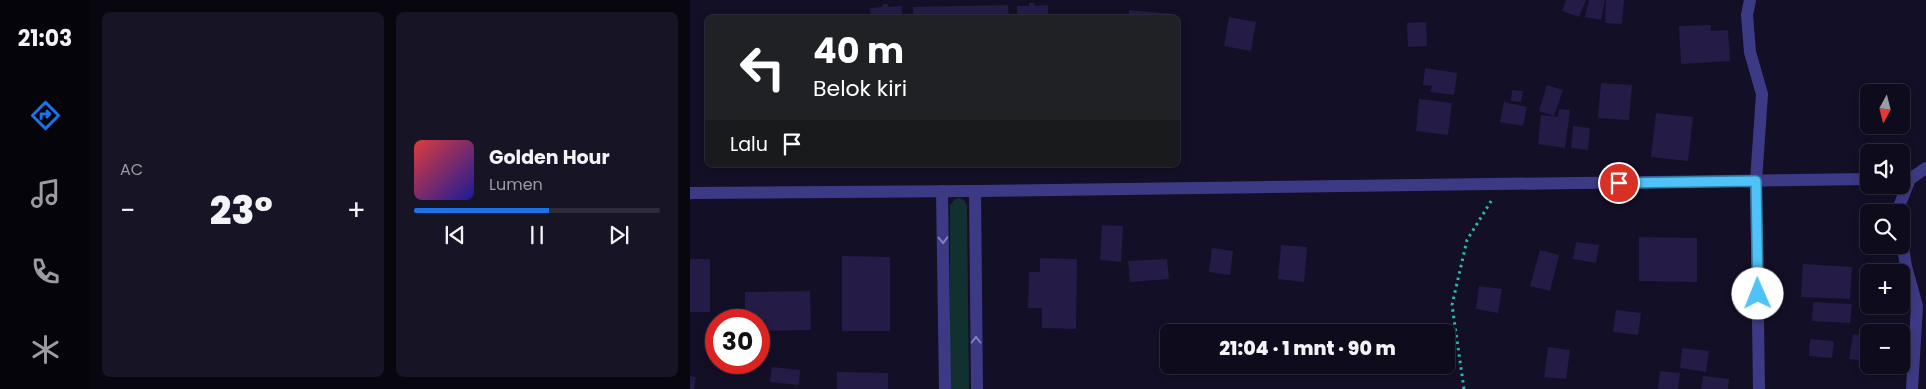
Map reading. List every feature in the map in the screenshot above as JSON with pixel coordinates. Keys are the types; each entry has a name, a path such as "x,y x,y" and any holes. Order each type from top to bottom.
{"street":[{"path":"1750,0 1747,15 1750,52 1762,94 1756,181 1759,389"},
{"path":"1910,177 1926,168"},
{"path":"1910,179 1926,178"},
{"path":"690,193 942,192 1860,179"},
{"path":"975,191 976,389"},
{"path":"942,192 945,389"},
{"path":"1904,254 1917,306 1912,389"}],"path":[{"path":"1464,389 1452,305 1466,240 1501,184"}],"green space":[{"path":"960,198 965,201 967,206 969,389 950,389 950,205 955,199"}],"building":[{"path":"1566,0 1586,0 1579,17 1562,11"},
{"path":"1589,0 1605,0 1601,20 1585,17"},
{"path":"1606,0 1624,0 1622,24 1605,23"},
{"path":"1029,3 1034,3 1035,6 1048,5 1048,15 1017,15 1017,6 1029,6"},
{"path":"883,4 888,4 888,7 902,6 902,15 871,15 870,8 882,7"},
{"path":"1008,5 1009,15 913,15 913,7"},
{"path":"1129,10 1174,14 1174,15 1129,15"},
{"path":"1229,17 1256,22 1251,51 1224,46"},
{"path":"1426,22 1427,46 1408,47 1407,23"},
{"path":"1711,25 1711,31 1728,30 1730,61 1681,64 1679,26"},
{"path":"1425,68 1457,73 1454,95 1430,92 1432,86 1423,85"},
{"path":"1601,83 1632,85 1629,120 1598,118"},
{"path":"1547,85 1563,90 1554,116 1539,111"},
{"path":"1512,90 1523,91 1521,102 1511,101"},
{"path":"1419,99 1452,103 1448,135 1416,131"},
{"path":"1504,102 1527,107 1523,126 1500,122"},
{"path":"1559,109 1570,110 1565,148 1538,144 1541,115 1558,117"},
{"path":"1656,113 1693,117 1688,161 1651,157"},
{"path":"1573,126 1590,128 1588,150 1571,148"},
{"path":"1102,225 1123,226 1121,262 1100,260"},
{"path":"1639,237 1697,238 1697,282 1639,281"},
{"path":"1576,242 1599,245 1596,263 1573,259"},
{"path":"1281,245 1307,247 1304,282 1278,279"},
{"path":"1212,248 1233,251 1230,275 1209,272"},
{"path":"1540,250 1559,255 1550,291 1530,286"},
{"path":"842,256 890,257 890,331 842,331"},
{"path":"1040,258 1077,259 1076,329 1042,328 1042,308 1028,308 1029,272 1040,272"},
{"path":"690,259 710,259 710,309 705,309 705,312 690,312"},
{"path":"1167,259 1169,279 1130,282 1128,261"},
{"path":"1803,264 1852,267 1850,299 1801,297"},
{"path":"1479,286 1502,289 1498,313 1476,309"},
{"path":"810,291 811,330 770,331 770,309 745,309 745,292"},
{"path":"1813,302 1852,304 1850,323 1812,321"},
{"path":"1616,310 1641,313 1638,335 1613,332"},
{"path":"1853,334 1860,335 1860,360 1849,359"},
{"path":"1810,339 1834,341 1832,358 1809,356"},
{"path":"1548,347 1570,350 1566,379 1544,377"},
{"path":"1682,348 1709,351 1706,372 1680,368"},
{"path":"772,367 800,370 799,385 770,382"},
{"path":"1660,371 1680,373 1678,389 1658,389"},
{"path":"837,372 888,373 888,389 837,389"},
{"path":"690,376 696,377 694,389 690,389"},
{"path":"1703,376 1729,379 1728,389 1701,389"}],"route":[{"path":"1619,183 1756,181 1758,294"}]}
